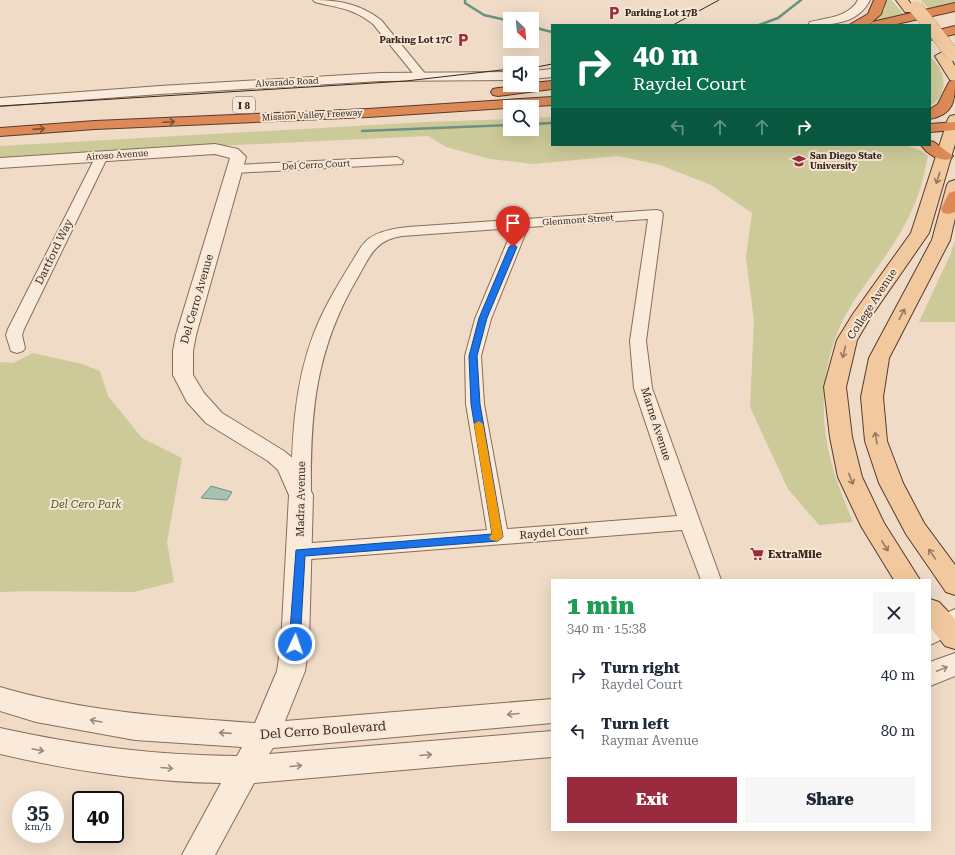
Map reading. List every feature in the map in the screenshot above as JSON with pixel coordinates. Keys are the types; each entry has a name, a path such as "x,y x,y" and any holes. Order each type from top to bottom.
{"highway":[{"path":"858,24 867,21 878,11 880,0"},
{"path":"880,24 955,7"},
{"path":"928,24 955,17"},
{"path":"931,36 955,30"},
{"path":"931,47 951,52"},
{"path":"931,114 944,107 955,84"},
{"path":"488,93 551,85"},
{"path":"428,95 551,90"},
{"name":"Mission Valley Freeway","path":"0,132 95,125 368,113 551,101"},
{"name":"Mission Valley Freeway","path":"0,119 274,103"},
{"path":"539,109 551,109"},
{"path":"368,113 503,110"},
{"path":"931,128 954,124"},
{"path":"930,146 945,156"}],"main road":[{"path":"911,3 920,24"},
{"path":"911,3 929,24"},
{"path":"931,26 951,52 955,77"},
{"path":"931,40 951,52"},
{"name":"College Avenue","path":"906,579 873,526 850,477 841,437 836,388 847,340 860,318 920,233 954,124"},
{"path":"955,185 952,202 941,240 879,358 872,397 876,441 891,483 915,528 955,585"}],"street":[{"path":"318,0 349,6 368,15 377,22 420,76"},
{"path":"817,24 852,13 860,8 864,0"},
{"path":"539,74 551,73"},
{"name":"Alvarado Road","path":"0,102 63,96 420,76 503,76"},
{"name":"Alvarado Road","path":"0,96 63,96"},
{"name":"Airoso Avenue","path":"0,163 215,149 234,160"},
{"name":"Dartford Way","path":"17,348 14,334 16,329 102,156"},
{"name":"Del Cerro Court","path":"234,160 396,161"},
{"name":"Del Cerro Avenue","path":"234,160 186,335 183,356 183,375 195,398 214,418 226,427 264,448 287,466 301,495"},
{"name":"Glenmont Street","path":"381,237 408,231 656,214"},
{"name":"Marne Avenue","path":"656,214 638,341 643,388 689,522 711,579"},
{"path":"498,537 475,404 473,356 483,318 522,224"},
{"name":"Madra Avenue","path":"198,855 264,736 291,672 295,644 300,552 302,419 313,359 331,311 368,247 381,237"},
{"name":"Raydel Court","path":"300,552 689,522"},
{"path":"931,674 955,664"},
{"name":"Del Cerro Boulevard","path":"0,699 36,710 135,727 264,736 551,711"},
{"path":"0,741 63,755 117,763 179,769 245,770 551,744"}],"green space":[{"path":"884,0 891,0 904,14 875,22 885,9"},
{"path":"921,0 955,0 955,4 930,10"},
{"path":"931,58 936,62 940,69 944,82 943,89 936,101 931,105"},
{"path":"551,117 551,146 908,146 922,151 928,156 913,209 899,235 857,296 846,315 837,334 830,355 824,397 826,440 835,477 853,522 819,525 788,489 750,407 754,321 746,257 752,213 711,185 660,165 618,156 533,164 490,159 446,147 428,136 216,146 0,159 0,146 426,122 503,119 503,136 539,136 539,118"},
{"path":"955,240 955,322 919,322 951,253"},
{"name":"Del Cero Park","path":"33,353 82,364 100,371 108,396 142,438 182,458 167,542 174,582 134,592 0,592 0,362 13,363"}],"shaded area":[{"path":"211,486 232,492 227,500 201,498"}],"waterway":[{"path":"465,0 465,3 484,15 503,19"},
{"path":"762,24 778,18 801,0"},
{"path":"539,29 551,32"},
{"path":"539,124 551,123"},
{"path":"362,131 503,125"}],"tram line":[{"path":"675,24 719,0"},
{"path":"539,67 551,64"},
{"path":"0,106 406,81 503,70"}],"slow traffic":[{"path":"479,424 498,537 494,537"}],"place":[{"name":"Parking Lot 17B","path":"614,13"},
{"name":"Parking Lot 17C","path":"463,40"},
{"name":"San Diego State University","path":"799,161"},
{"name":"ExtraMile","path":"757,554"}],"route":[{"path":"295,644 300,552 498,537 475,404 473,356 483,318 513,247"}]}
